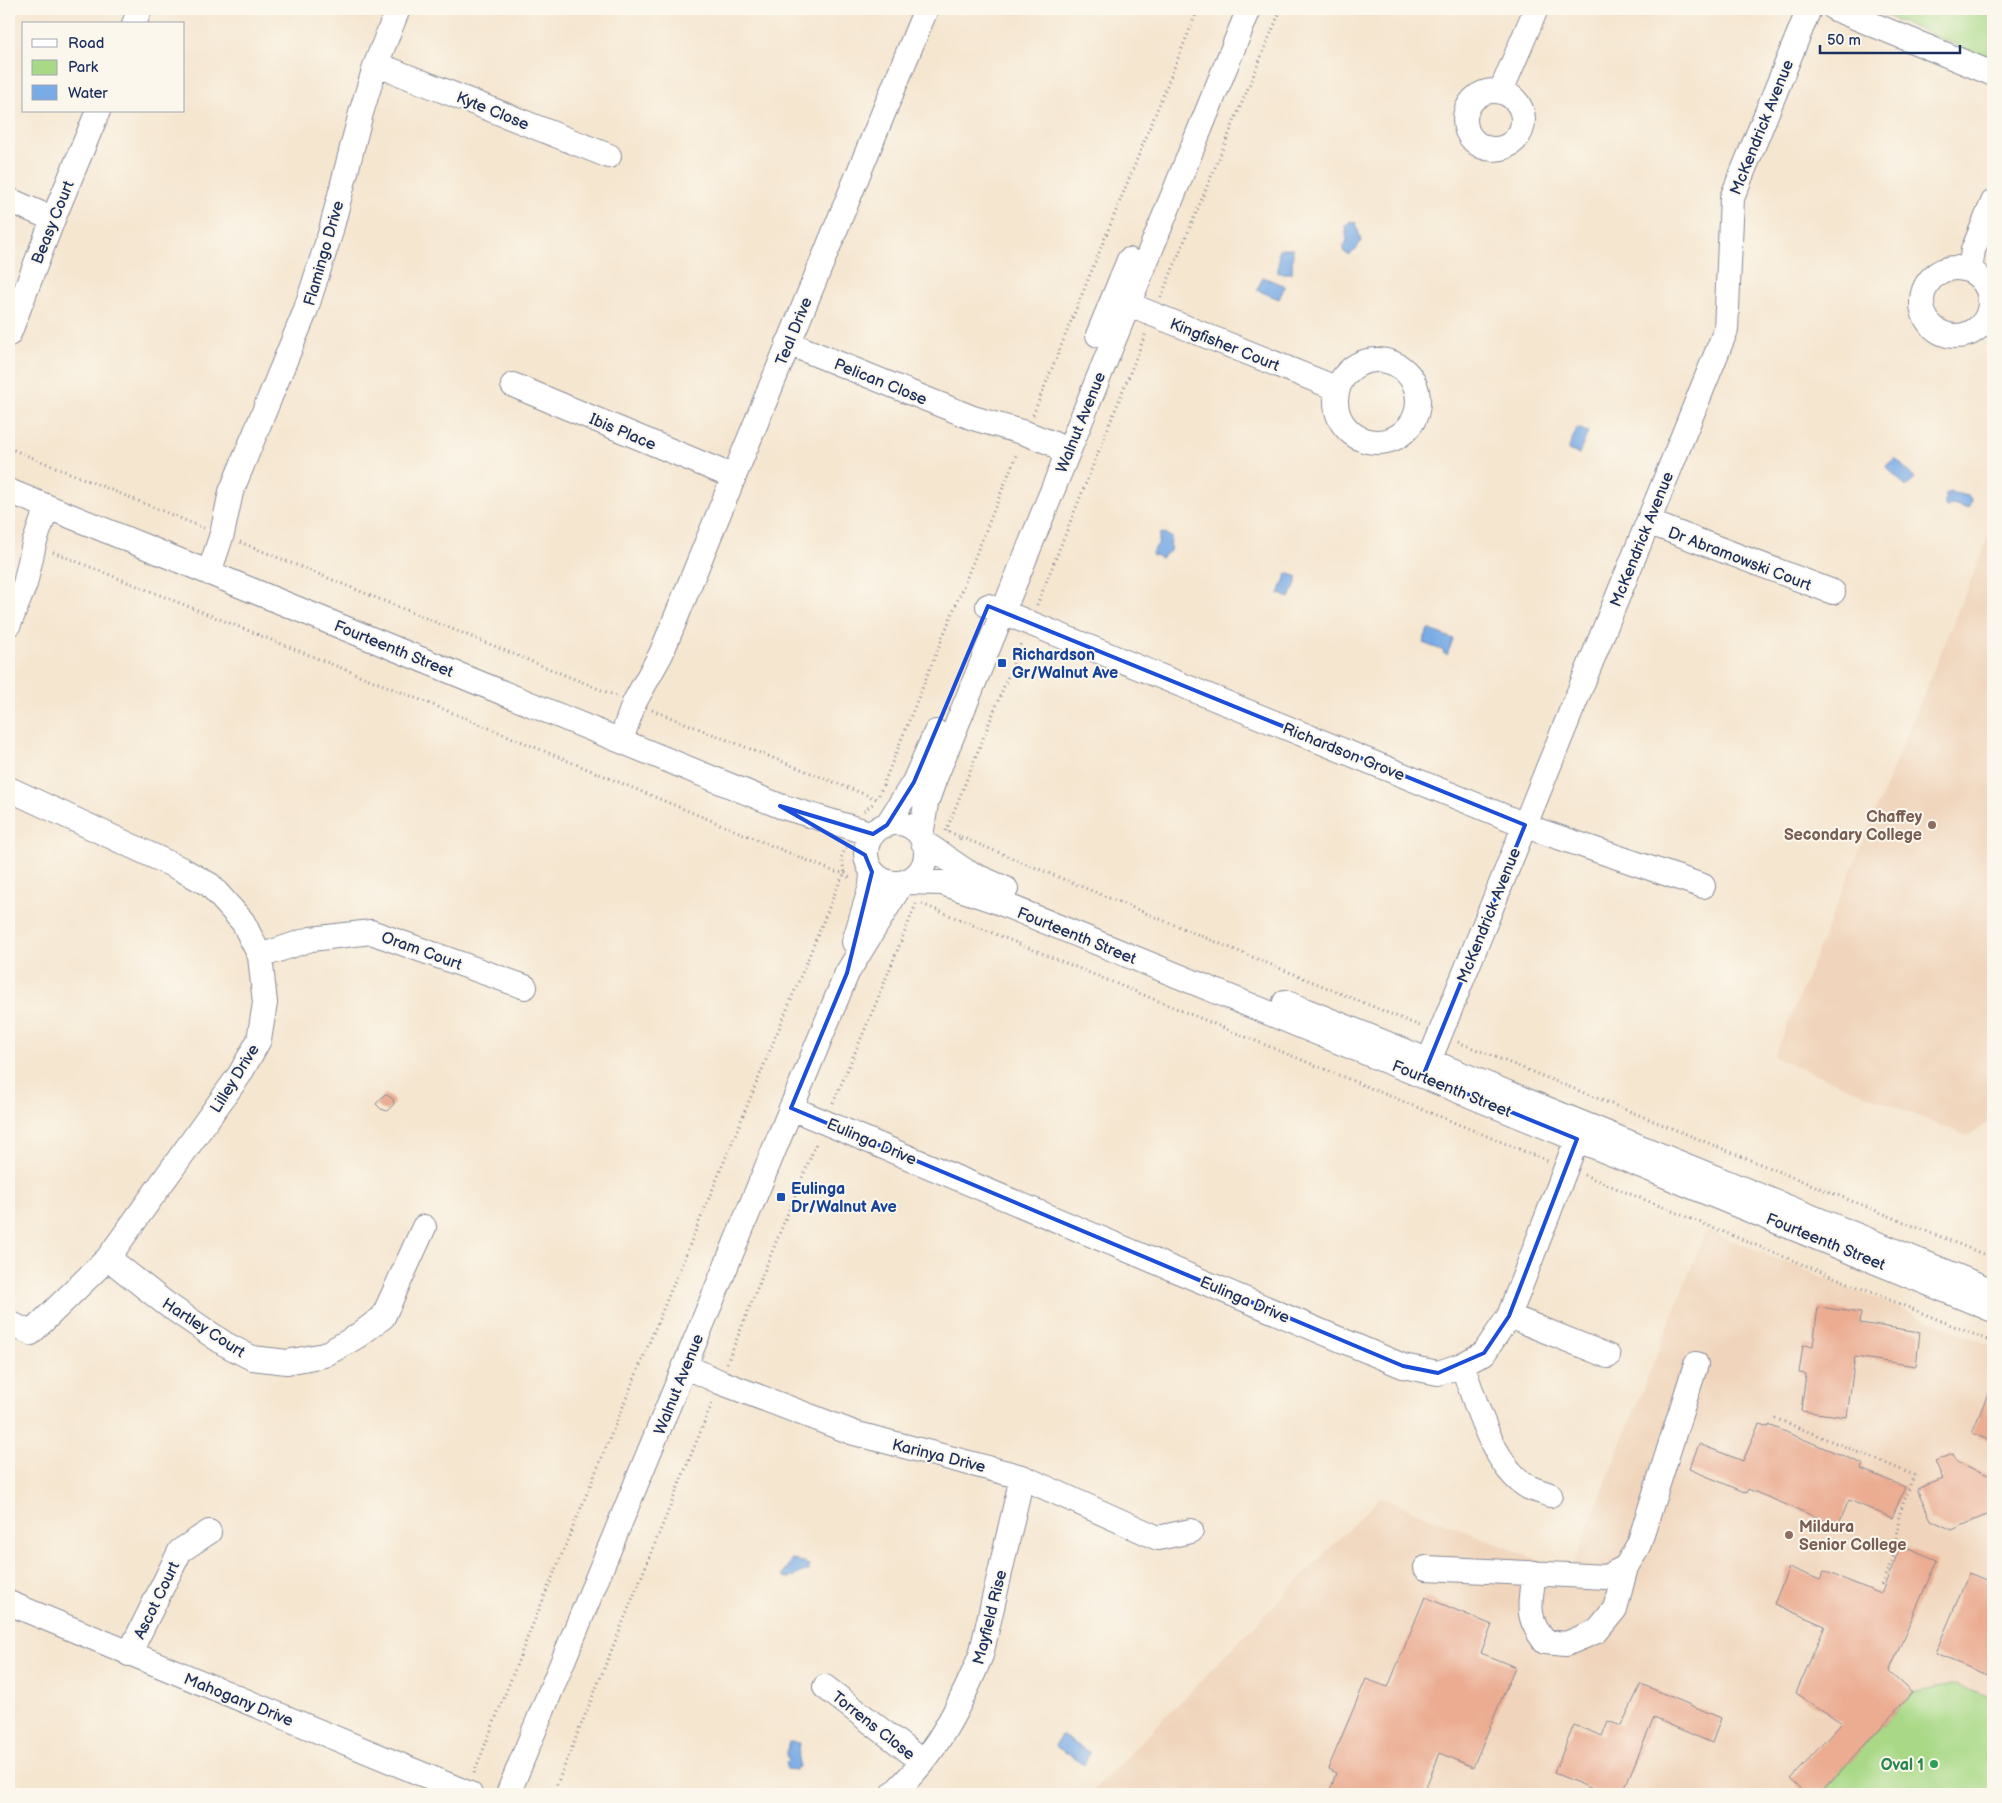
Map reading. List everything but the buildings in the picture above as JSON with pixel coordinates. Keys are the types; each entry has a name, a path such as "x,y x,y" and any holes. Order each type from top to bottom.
{"street":[{"name":"Flamingo Drive","path":"200,569 306,312 330,234 347,163 376,64 398,9"},
{"name":"Teal Drive","path":"627,743 788,343 926,9"},
{"name":"Walnut Avenue","path":"1121,301 1232,9"},
{"name":"Walnut Avenue","path":"922,839 926,803 995,609 1056,452 1249,9"},
{"path":"1501,91 1536,9"},
{"name":"McKendrick Avenue","path":"1429,1061 1726,330 1732,198 1809,9"},
{"path":"1836,9 1993,74"},
{"name":"Kyte Close","path":"376,64 609,156"},
{"name":"Beasy Court","path":"9,334 53,218 98,112"},
{"path":"9,200 53,218"},
{"path":"1970,271 1973,250 1993,202"},
{"name":"Kingfisher Court","path":"1121,301 1338,389"},
{"name":"Pelican Close","path":"788,343 1056,452"},
{"name":"Ibis Place","path":"513,385 734,477"},
{"name":"Fourteenth Street","path":"9,491 627,743 866,843"},
{"path":"9,624 25,584 46,549 53,509"},
{"name":"Dr Abramowski Court","path":"1648,522 1833,592"},
{"name":"Walnut Avenue","path":"508,1794 847,973 871,886 866,843 914,782 995,609"},
{"name":"Richardson Grove","path":"995,609 1525,825 1703,886"},
{"name":"Lilley Drive","path":"9,789 181,869 210,885 243,922 260,956 265,1003 259,1040 240,1074 108,1258 31,1332 9,1323"},
{"path":"896,823 906,825 915,830 922,839 926,851 921,870 908,889 885,882 866,843 896,823"},
{"name":"Fourteenth Street","path":"922,839 947,873 998,902 1577,1139 1991,1296"},
{"name":"Fourteenth Street","path":"908,889 947,873 986,882 1429,1061 1991,1296"},
{"name":"Walnut Avenue","path":"847,973 908,889"},
{"name":"Oram Court","path":"260,956 311,939 370,932 524,987"},
{"name":"Eulinga Drive","path":"791,1108 1403,1366 1438,1373 1462,1365 1484,1353 1509,1316 1577,1139"},
{"name":"Hartley Court","path":"108,1258 165,1302 225,1344 252,1358 287,1362 324,1355 356,1337 382,1317 424,1227"},
{"path":"1509,1316 1608,1356"},
{"path":"1534,1573 1530,1612 1535,1629 1545,1642 1566,1644 1597,1631 1615,1609 1626,1567 1639,1544 1696,1364"},
{"path":"1462,1365 1486,1428 1501,1458 1513,1474 1528,1487 1550,1495"},
{"name":"Karinya Drive","path":"685,1366 720,1382 854,1433 1022,1476 1158,1538 1191,1531"},
{"name":"Mayfield Rise","path":"893,1794 923,1762 956,1708 981,1655 1022,1476"},
{"name":"Ascot Court","path":"129,1654 180,1551 209,1532"},
{"path":"1426,1568 1606,1577 1626,1567"},
{"name":"Mahogany Drive","path":"9,1603 468,1794"},
{"name":"Torrens Close","path":"825,1687 923,1762"}],"path":[{"path":"468,1794 526,1641 840,881 845,873 841,858 866,843 859,815 877,800 1198,9"},
{"path":"1281,9 1154,314 946,831 1993,1258"},
{"path":"9,448 641,706 877,800"},
{"path":"51,550 448,711 835,872 845,873"},
{"path":"908,889 940,890 961,837"},
{"path":"553,1794 825,1121 872,1013 908,889"},
{"path":"908,889 1566,1168 1993,1342"},
{"path":"1776,1418 1914,1475 1899,1515 1896,1550 1880,1588"}],"highlighted area":[{"path":"988,606 1525,825 1423,1076 1577,1139 1509,1316 1484,1353 1438,1373 1403,1366 791,1108 847,973 872,872 865,855 780,806 873,834 887,825 914,782"}],"shaded area":[{"name":"Chaffey Secondary College","path":"1993,526 1993,1119 1967,1136 1774,1057"},
{"name":"Mildura Senior College","path":"1706,1230 1993,1346 1993,1794 1090,1794 1380,1497 1570,1573"}],"green space":[{"path":"1870,9 1993,9 1993,60"},
{"path":"1958,1684 1993,1699 1993,1794 1820,1794 1912,1693"}],"water":[{"path":"1350,221 1356,223 1361,241 1356,250 1348,255 1344,252 1343,246 1347,241 1345,226"},
{"path":"1279,249 1293,249 1292,273 1278,273"},
{"path":"1263,277 1285,286 1279,299 1257,290"},
{"path":"1577,428 1588,432 1579,454 1568,450"},
{"path":"1895,458 1915,479 1906,487 1886,466"},
{"path":"1949,492 1968,496 1971,500 1969,507 1966,508 1953,504 1945,506 1945,494"},
{"path":"1163,533 1171,537 1170,551 1161,558 1153,556 1152,553 1158,544 1160,534"},
{"path":"1287,573 1298,577 1290,598 1279,594"},
{"path":"1428,629 1453,639 1447,655 1443,653 1444,651 1423,643"},
{"path":"791,1560 804,1562 809,1566 809,1571 789,1578 782,1576"},
{"path":"1061,1735 1090,1753 1084,1764 1055,1746"},
{"path":"789,1742 800,1743 799,1767 796,1770 787,1769 785,1763 788,1760 786,1754"}],"place":[{"name":"Richardson Gr/Walnut Ave","path":"1002,663"},
{"name":"Chaffey Secondary College","path":"1932,825"},
{"name":"Eulinga Dr/Walnut Ave","path":"781,1197"},
{"name":"Mildura Senior College","path":"1789,1535"},
{"name":"Oval 1","path":"1934,1764"}]}
